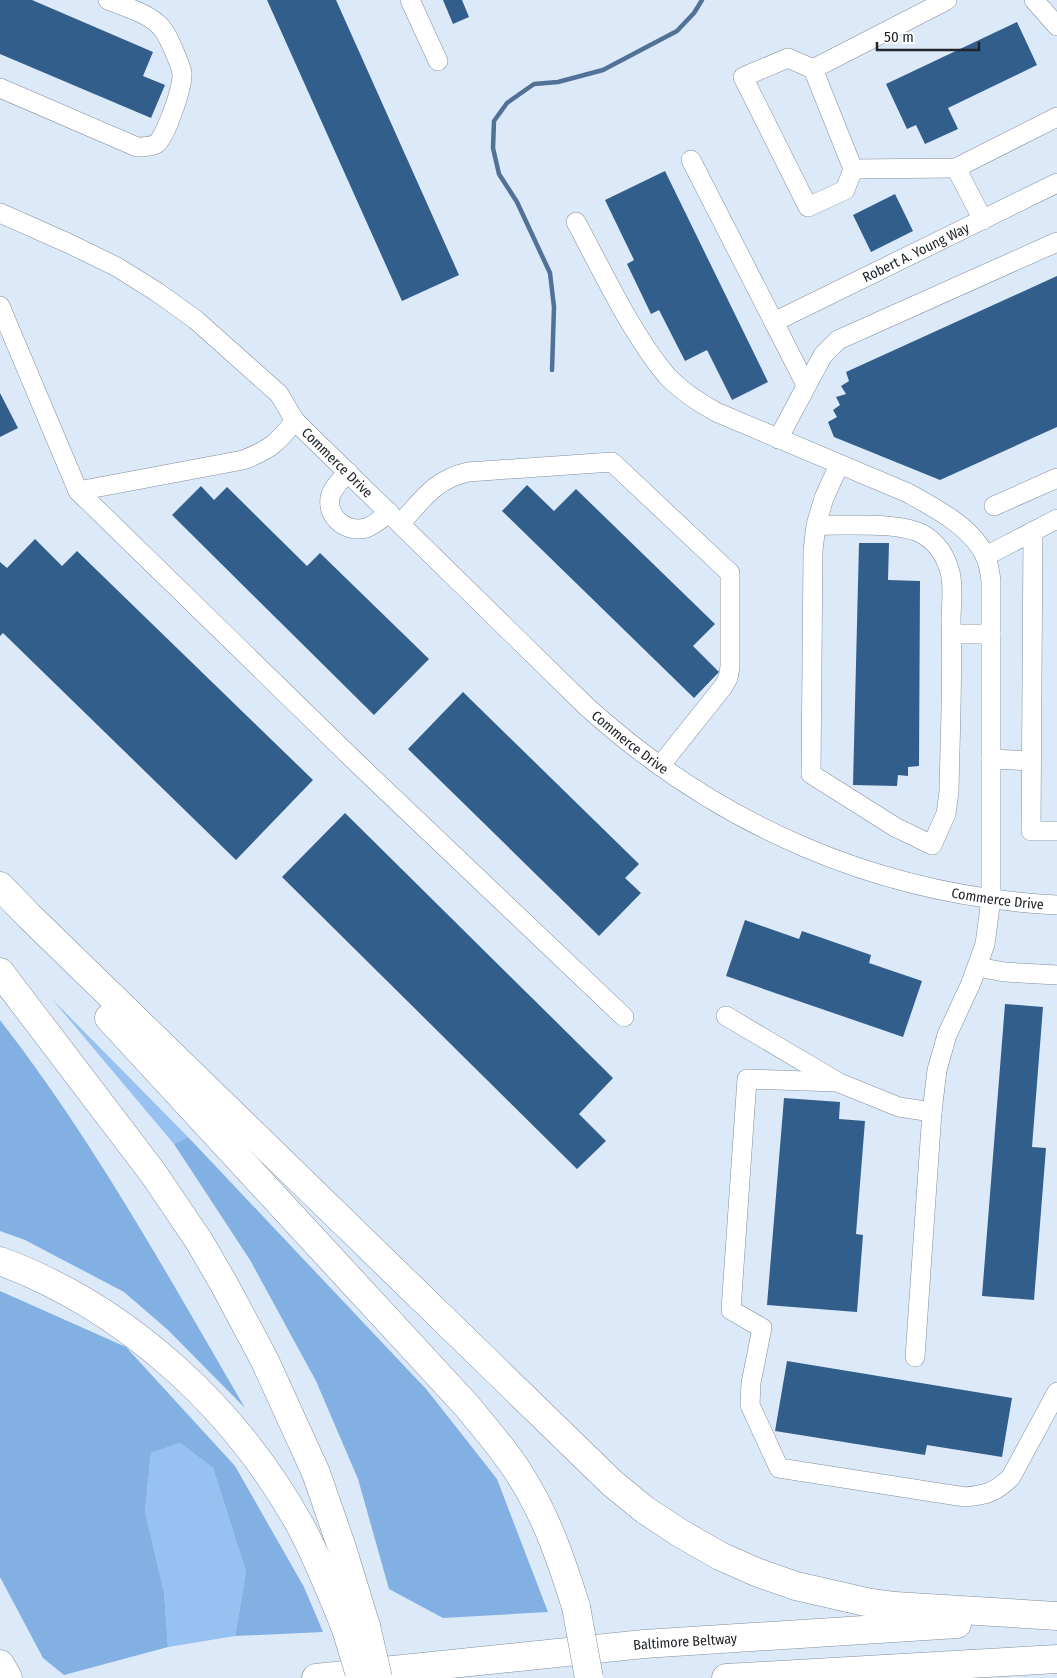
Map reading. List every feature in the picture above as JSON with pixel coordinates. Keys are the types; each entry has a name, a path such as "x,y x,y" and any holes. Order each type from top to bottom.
{"highway":[{"path":"0,886 612,1483 645,1510 720,1556 756,1572 796,1586 866,1602 1057,1617"},
{"path":"0,898 467,1406 499,1446 525,1482 562,1562 576,1607 588,1678"},
{"path":"0,972 153,1173 199,1241 229,1292 265,1361 316,1473 342,1548 356,1628 361,1678"},
{"path":"0,1261 50,1282 142,1339 224,1417 276,1486 300,1525 321,1567 356,1628 378,1678"},
{"name":"Baltimore Beltway","path":"316,1678 644,1644 1057,1617"},
{"path":"726,1678 1057,1659"},
{"path":"0,1664 8,1678"}],"street":[{"path":"0,88 137,147 147,147 156,144 162,137 180,92 182,71 165,32 158,23 149,17 108,0"},
{"path":"410,0 438,61"},
{"path":"813,69 947,0"},
{"path":"1034,0 1057,26"},
{"path":"788,58 813,69 853,169 845,190 808,207 743,77 788,58"},
{"path":"853,169 956,168 1057,117"},
{"path":"691,160 806,385"},
{"path":"956,168 982,220"},
{"name":"Robert A. Young Way","path":"774,322 1057,183"},
{"name":"Commerce Drive","path":"0,213 117,267 157,292 196,320 279,394 295,421 587,707 620,737 694,790 736,815 781,838 828,858 879,875 939,890 991,900 1057,906"},
{"path":"576,222 639,338 668,376 690,397 716,412 908,493 944,514 966,531 986,556 991,581 991,900 985,944 978,967 947,1035 937,1070 932,1112 915,1357"},
{"path":"778,439 823,355 838,340 1057,242"},
{"path":"0,306 78,491 354,760 624,1017"},
{"path":"78,491 243,460 262,453 275,445 295,421"},
{"path":"348,472 334,488 330,498 330,508 333,516 340,524 349,528 359,529 395,518 429,491 452,476 468,472 612,462 730,573 730,667 728,678 723,687 660,766"},
{"path":"816,525 894,526 914,530 926,536 945,558 950,574 952,634 949,792 946,814 932,845 906,833 811,774 813,551 816,525 824,498 839,465"},
{"path":"994,506 1057,478"},
{"path":"986,556 1057,519"},
{"path":"1033,531 1032,831 1057,831"},
{"path":"952,634 991,634"},
{"path":"991,759 1031,761"},
{"path":"978,967 1004,972 1057,975"},
{"path":"726,1016 837,1082 899,1107 932,1112"},
{"path":"837,1082 746,1079 731,1310 762,1328 751,1383 750,1405 779,1468 965,1497 984,1495 1000,1488 1011,1477 1057,1392"}],"shaded area":[{"path":"52,999 188,1137 174,1144"},
{"path":"0,1020 99,1161 245,1408 168,1330 124,1292 25,1240 0,1231"},
{"path":"188,1137 427,1390 497,1479 548,1612 443,1618 389,1589 358,1479 316,1381 250,1260 174,1144"},
{"path":"0,1291 126,1347 235,1466 304,1587 323,1632 235,1636 246,1572 213,1468 180,1443 151,1453 145,1511 164,1592 168,1647 64,1675 43,1658 0,1577"},
{"path":"180,1443 213,1468 246,1572 235,1636 168,1647 164,1592 145,1511 151,1453"}],"building":[{"path":"0,0 32,0 153,52 143,76 165,85 151,118 0,54"},
{"path":"267,0 336,0 459,275 402,301"},
{"path":"443,0 462,0 469,17 453,24"},
{"path":"1017,22 1037,65 948,108 958,129 925,144 916,125 907,129 886,84"},
{"path":"665,171 768,382 732,400 707,350 685,361 659,310 651,314 627,264 634,260 605,200"},
{"path":"895,194 913,231 871,252 853,215"},
{"path":"1057,276 1057,427 940,480 834,437 828,422 837,417 833,410 840,405 836,397 846,394 841,386 849,381 846,372"},
{"path":"0,393 18,428 0,437"},
{"path":"527,485 554,511 576,489 715,624 693,646 719,672 694,698 502,511"},
{"path":"201,486 214,500 227,487 307,566 320,553 429,659 374,715 172,515"},
{"path":"35,539 62,566 77,551 313,780 236,860 3,633 0,636 0,562 7,568"},
{"path":"859,543 889,543 888,580 920,581 919,766 908,767 908,776 898,775 897,786 853,785"},
{"path":"463,692 639,864 625,878 641,893 599,936 408,749"},
{"path":"345,813 613,1078 579,1114 606,1141 577,1169 282,877"},
{"path":"745,920 799,939 802,931 871,955 869,963 922,981 903,1037 726,976"},
{"path":"1005,1004 1043,1007 1032,1147 1046,1148 1034,1300 982,1296"},
{"path":"784,1098 840,1102 839,1119 865,1121 856,1234 863,1235 857,1312 767,1305"},
{"path":"787,1361 1012,1398 1002,1457 927,1445 925,1455 775,1431"}],"waterway":[{"path":"552,370 554,307 550,273 517,202 499,174 493,148 494,121 507,103 534,84 558,82 603,70 677,31 694,13 702,0"}]}
